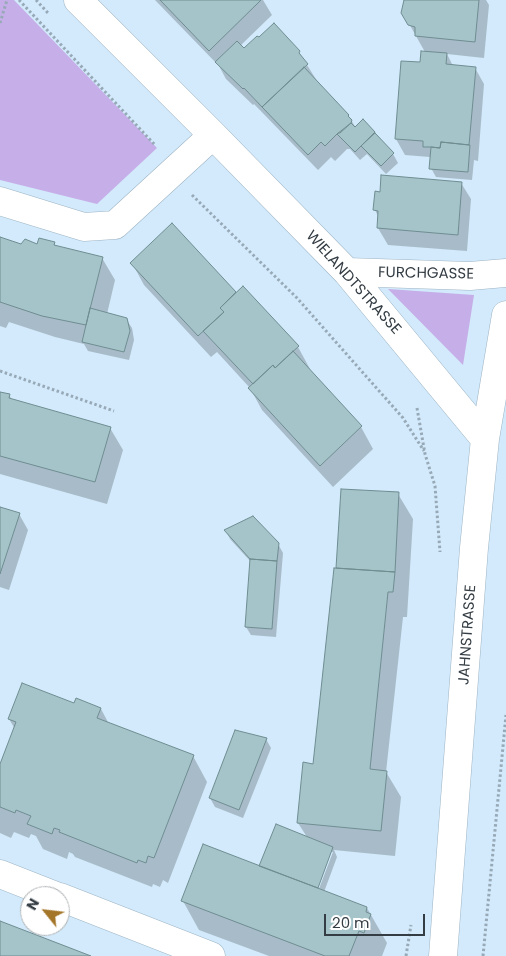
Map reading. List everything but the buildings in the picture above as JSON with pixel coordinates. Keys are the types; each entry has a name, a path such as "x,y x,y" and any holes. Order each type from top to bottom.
{"street":[{"name":"WIELANDTSTRASSE","path":"78,0 347,272 485,439"},
{"path":"0,201 84,226 114,225 213,135"},
{"name":"FURCHGASSE","path":"347,272 470,276 506,273"},
{"name":"JAHNSTRASSE","path":"443,956 474,548 485,439 506,315"},
{"path":"0,874 31,886"},
{"path":"70,902 211,956"}],"path":[{"path":"0,23 8,0"},
{"path":"19,0 161,152"},
{"path":"187,190 298,298 403,418 426,454"},
{"path":"0,371 114,411"},
{"path":"416,406 435,486 439,529"},
{"path":"483,956 506,715"}],"shaded area":[{"path":"0,0 14,0 157,148 97,204 0,180"},
{"path":"388,289 474,295 463,365"}]}
